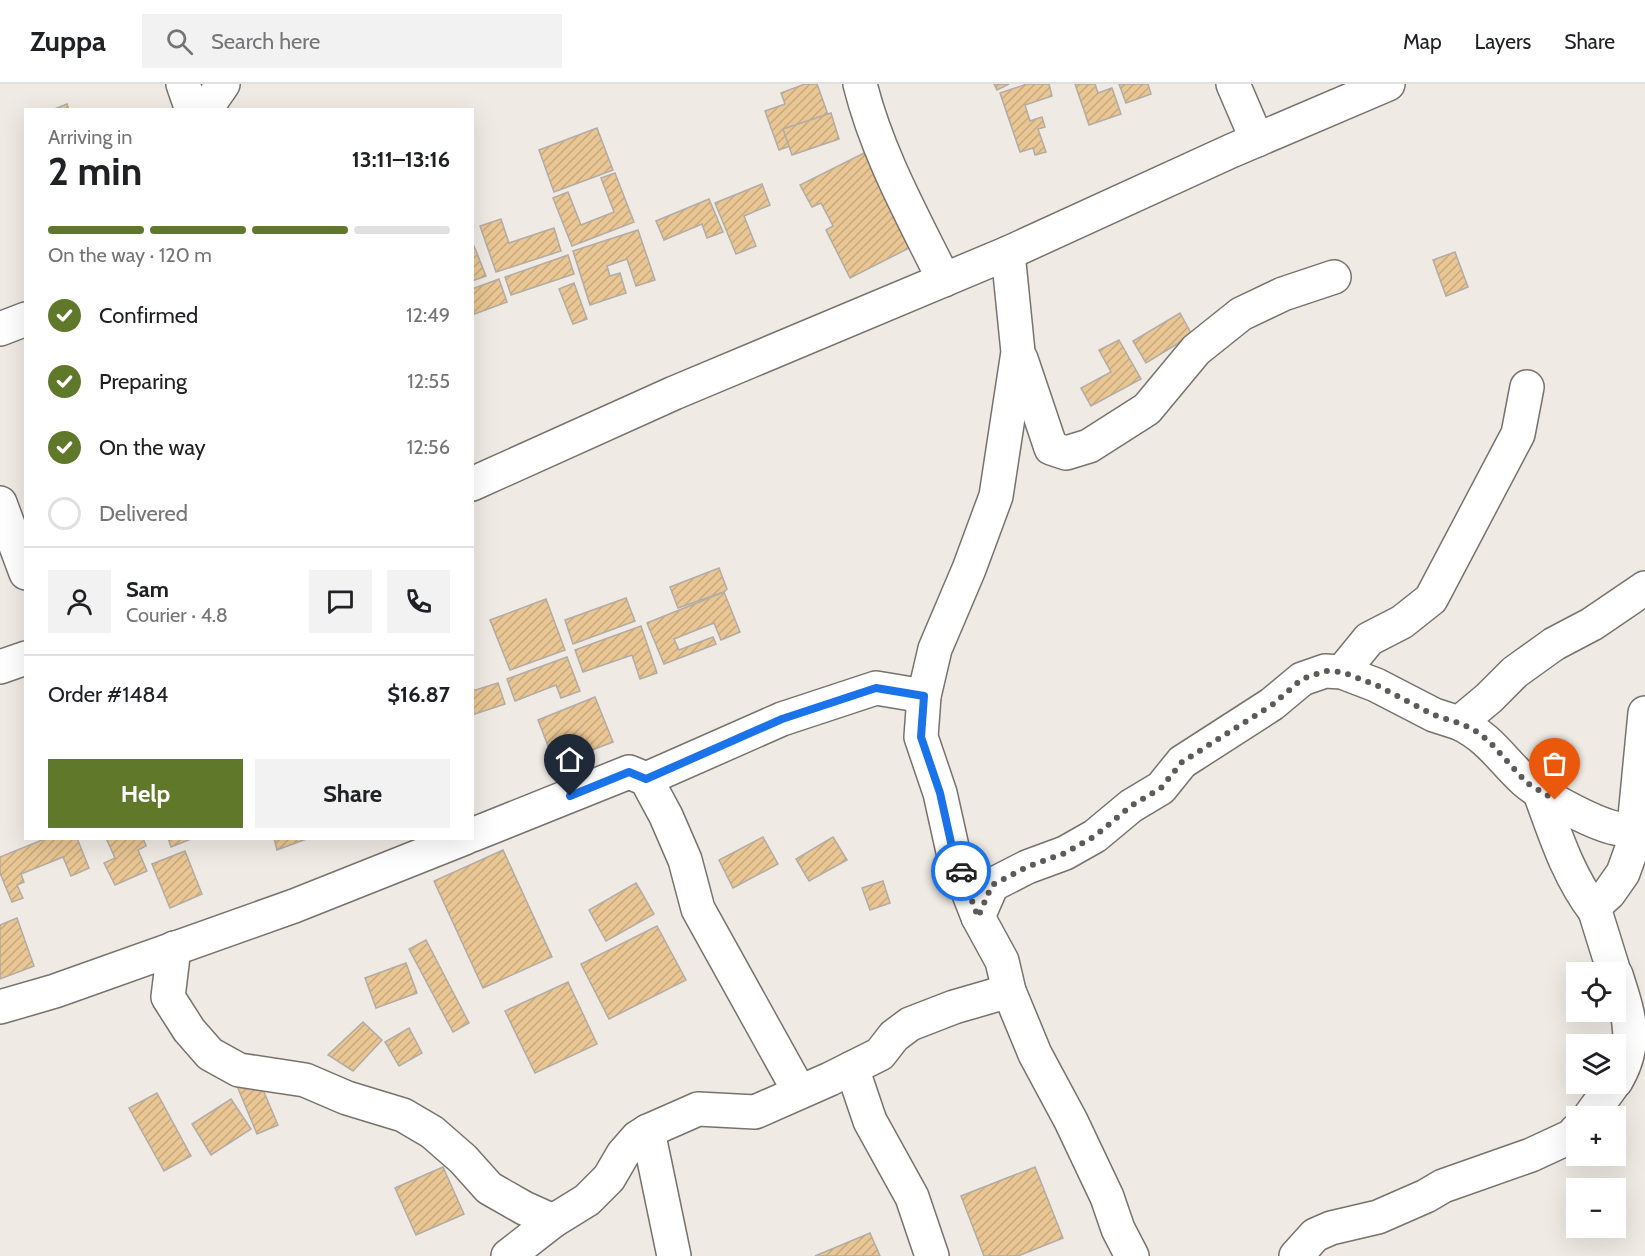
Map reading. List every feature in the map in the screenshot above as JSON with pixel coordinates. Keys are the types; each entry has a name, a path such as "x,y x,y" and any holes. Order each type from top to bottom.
{"street":[{"path":"183,84 191,108"},
{"path":"206,108 223,84"},
{"path":"860,84 870,121 896,184 944,280"},
{"path":"1233,84 1257,140"},
{"path":"474,483 674,393 1008,253 1257,140 1388,84"},
{"path":"1008,253 1018,352 1051,448 1066,453 1089,446 1147,409 1196,350 1241,314 1283,294 1334,277"},
{"path":"0,329 24,319"},
{"path":"1018,352 996,496 935,650 924,696 921,737 940,793 954,856 978,917 1002,961 1009,991 1035,1054 1098,1178 1118,1229 1132,1256"},
{"path":"1342,672 1369,639 1402,622 1431,599 1518,434 1527,387"},
{"path":"0,503 24,568"},
{"path":"1459,723 1515,672 1554,644 1592,624 1645,588"},
{"path":"0,667 24,659"},
{"path":"978,917 992,885 1027,867 1065,853 1095,836 1131,806 1161,788 1182,762 1272,705 1302,679 1325,671 1342,672 1376,685 1434,715 1473,729 1489,741 1514,770 1540,793 1605,825 1619,829 1637,844"},
{"path":"646,779 782,719 876,688 924,696"},
{"path":"1595,911 1599,902 1609,893 1623,873 1637,844 1645,713"},
{"path":"474,835 629,772 646,779 666,816 685,860 698,909 799,1091"},
{"path":"1540,793 1568,867 1582,894 1595,911 1611,962"},
{"path":"0,1007 55,991 304,903 460,840"},
{"path":"174,948 168,997 189,1030 210,1054 239,1070 305,1080 347,1098 403,1115 432,1132 463,1159 489,1188 553,1221"},
{"path":"508,1256 553,1221 587,1200 609,1178 623,1154 637,1138 648,1131 698,1109 755,1112 799,1091 830,1080 880,1054 894,1036 910,1024 954,1007 1009,991"},
{"path":"1626,1007 1638,1034 1626,1059"},
{"path":"852,1068 870,1121 912,1197 932,1256"},
{"path":"648,1131 674,1256"},
{"path":"1296,1256 1316,1235 1331,1228 1378,1217 1443,1186 1532,1155 1566,1139"}],"building":[{"path":"805,84 817,84 835,134 791,150 790,146 779,150 765,111 785,104 781,93"},
{"path":"994,84 1009,84 997,90"},
{"path":"1027,84 1049,84 1052,96 1025,105 1030,121 1042,117 1045,127 1038,129 1046,152 1035,155 1033,148 1020,152 1000,93"},
{"path":"1075,84 1095,84 1098,93 1112,88 1121,114 1089,125"},
{"path":"1119,84 1148,84 1151,94 1126,103"},
{"path":"67,104 68,108 57,108"},
{"path":"831,113 839,139 792,155 783,129"},
{"path":"597,128 613,170 554,192 539,150"},
{"path":"870,150 917,244 850,278 826,230 833,226 821,203 812,207 800,185"},
{"path":"615,173 634,222 572,246 553,198 568,192 581,225 614,212 601,178"},
{"path":"762,184 770,205 744,216 756,246 736,254 715,203"},
{"path":"709,199 723,232 707,238 702,224 664,240 656,221"},
{"path":"501,219 509,243 554,228 561,251 496,272 480,226"},
{"path":"638,230 655,280 636,286 627,259 607,266 610,276 620,273 626,293 590,305 573,251"},
{"path":"474,246 486,276 474,280"},
{"path":"1455,252 1468,287 1446,296 1433,260"},
{"path":"568,255 574,274 511,295 505,277"},
{"path":"499,279 507,302 474,314 474,288"},
{"path":"574,283 587,319 573,324 559,289"},
{"path":"1180,313 1192,335 1146,363 1133,341"},
{"path":"1119,340 1141,379 1091,406 1081,388 1111,372 1099,350"},
{"path":"719,568 727,589 724,592 678,608 670,587"},
{"path":"724,592 740,632 721,640 714,623 674,639 679,650 713,637 716,644 664,664 647,623"},
{"path":"626,598 635,621 573,644 565,620"},
{"path":"546,599 565,650 510,670 490,620"},
{"path":"641,626 657,673 640,679 632,655 583,672 575,650"},
{"path":"567,657 580,691 561,698 556,685 515,701 507,679"},
{"path":"498,683 505,704 474,714 474,690"},
{"path":"595,697 613,742 555,764 538,720"},
{"path":"763,837 778,864 733,888 719,860"},
{"path":"833,837 847,860 809,881 796,859"},
{"path":"42,840 78,840 89,868 71,876 63,857 21,874 24,882 17,885 23,898 12,902 0,873 0,857"},
{"path":"107,840 144,840 146,846 138,850 147,871 115,885 104,863 115,858"},
{"path":"169,840 188,840 171,847"},
{"path":"274,840 304,840 277,850"},
{"path":"503,850 552,957 483,988 434,881"},
{"path":"185,851 202,894 170,908 152,864"},
{"path":"883,881 890,903 870,910 862,888"},
{"path":"636,883 654,914 606,941 589,910"},
{"path":"17,918 34,966 0,979 0,925"},
{"path":"657,926 686,980 609,1019 581,964"},
{"path":"426,940 469,1023 453,1032 409,949"},
{"path":"406,963 417,993 376,1008 365,978"},
{"path":"568,982 597,1044 535,1073 505,1011"},
{"path":"363,1022 382,1040 353,1071 328,1055"},
{"path":"409,1028 422,1053 399,1066 385,1042"},
{"path":"258,1078 278,1125 257,1134 237,1086"},
{"path":"157,1093 191,1156 164,1171 129,1108"},
{"path":"231,1099 251,1129 211,1155 192,1124"},
{"path":"443,1167 464,1214 416,1235 395,1188"},
{"path":"1035,1167 1063,1238 1018,1256 984,1256 961,1196"},
{"path":"870,1233 880,1256 815,1256"}],"way so far":[{"path":"961,871 978,917 992,885 1027,867 1065,853 1095,836 1131,806 1161,788 1182,762 1219,736 1272,705 1302,679 1325,671 1342,672 1376,685 1434,715 1473,729 1489,741 1527,783 1540,793 1555,800"}],"route":[{"path":"570,796 629,772 646,779 782,719 876,688 924,696 921,737 940,793 954,856 961,871"}]}
